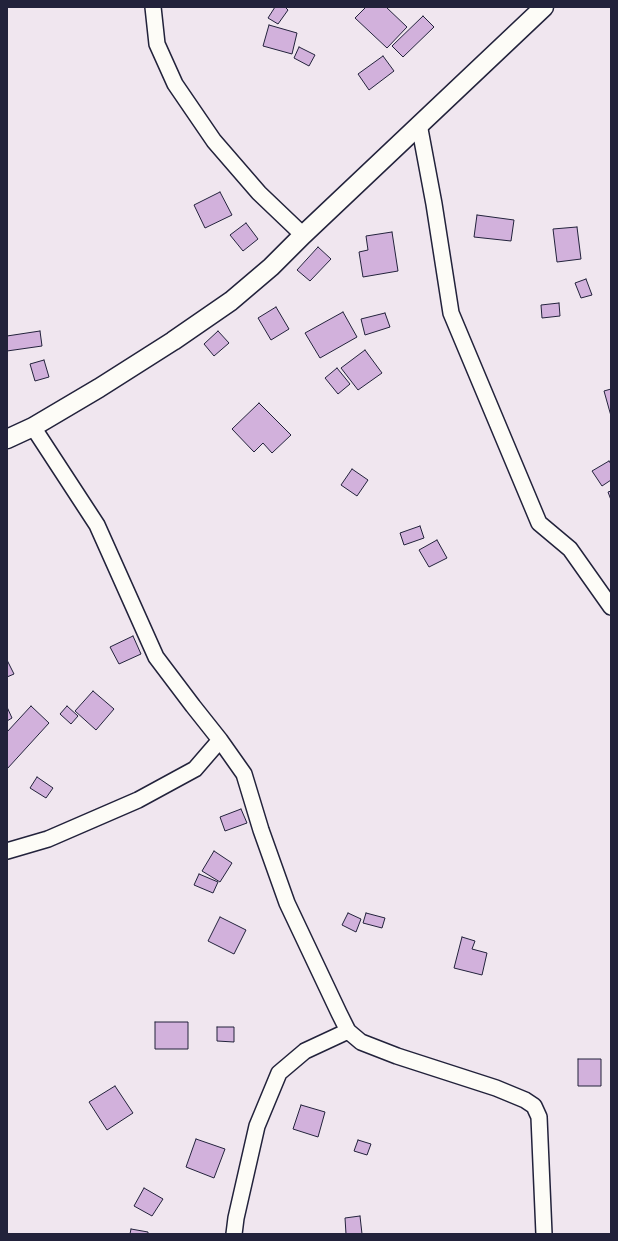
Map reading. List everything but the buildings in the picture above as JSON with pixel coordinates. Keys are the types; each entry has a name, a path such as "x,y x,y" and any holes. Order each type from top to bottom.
{"street":[{"path":"153,7 157,44 175,84 219,147 259,193 302,235"},
{"path":"7,439 33,427 99,388 173,341 231,301 271,267 302,235 544,7"},
{"path":"419,124 452,313 539,523 570,549 611,607"},
{"path":"33,427 96,525 156,657 220,740 244,774 287,903 348,1031 361,1042 368,1045 496,1088 526,1100 534,1106 539,1117 544,1234"},
{"path":"7,851 48,839 138,800 195,769 220,740"},
{"path":"234,1234 236,1218 257,1126 279,1073 305,1051 348,1031"}]}
